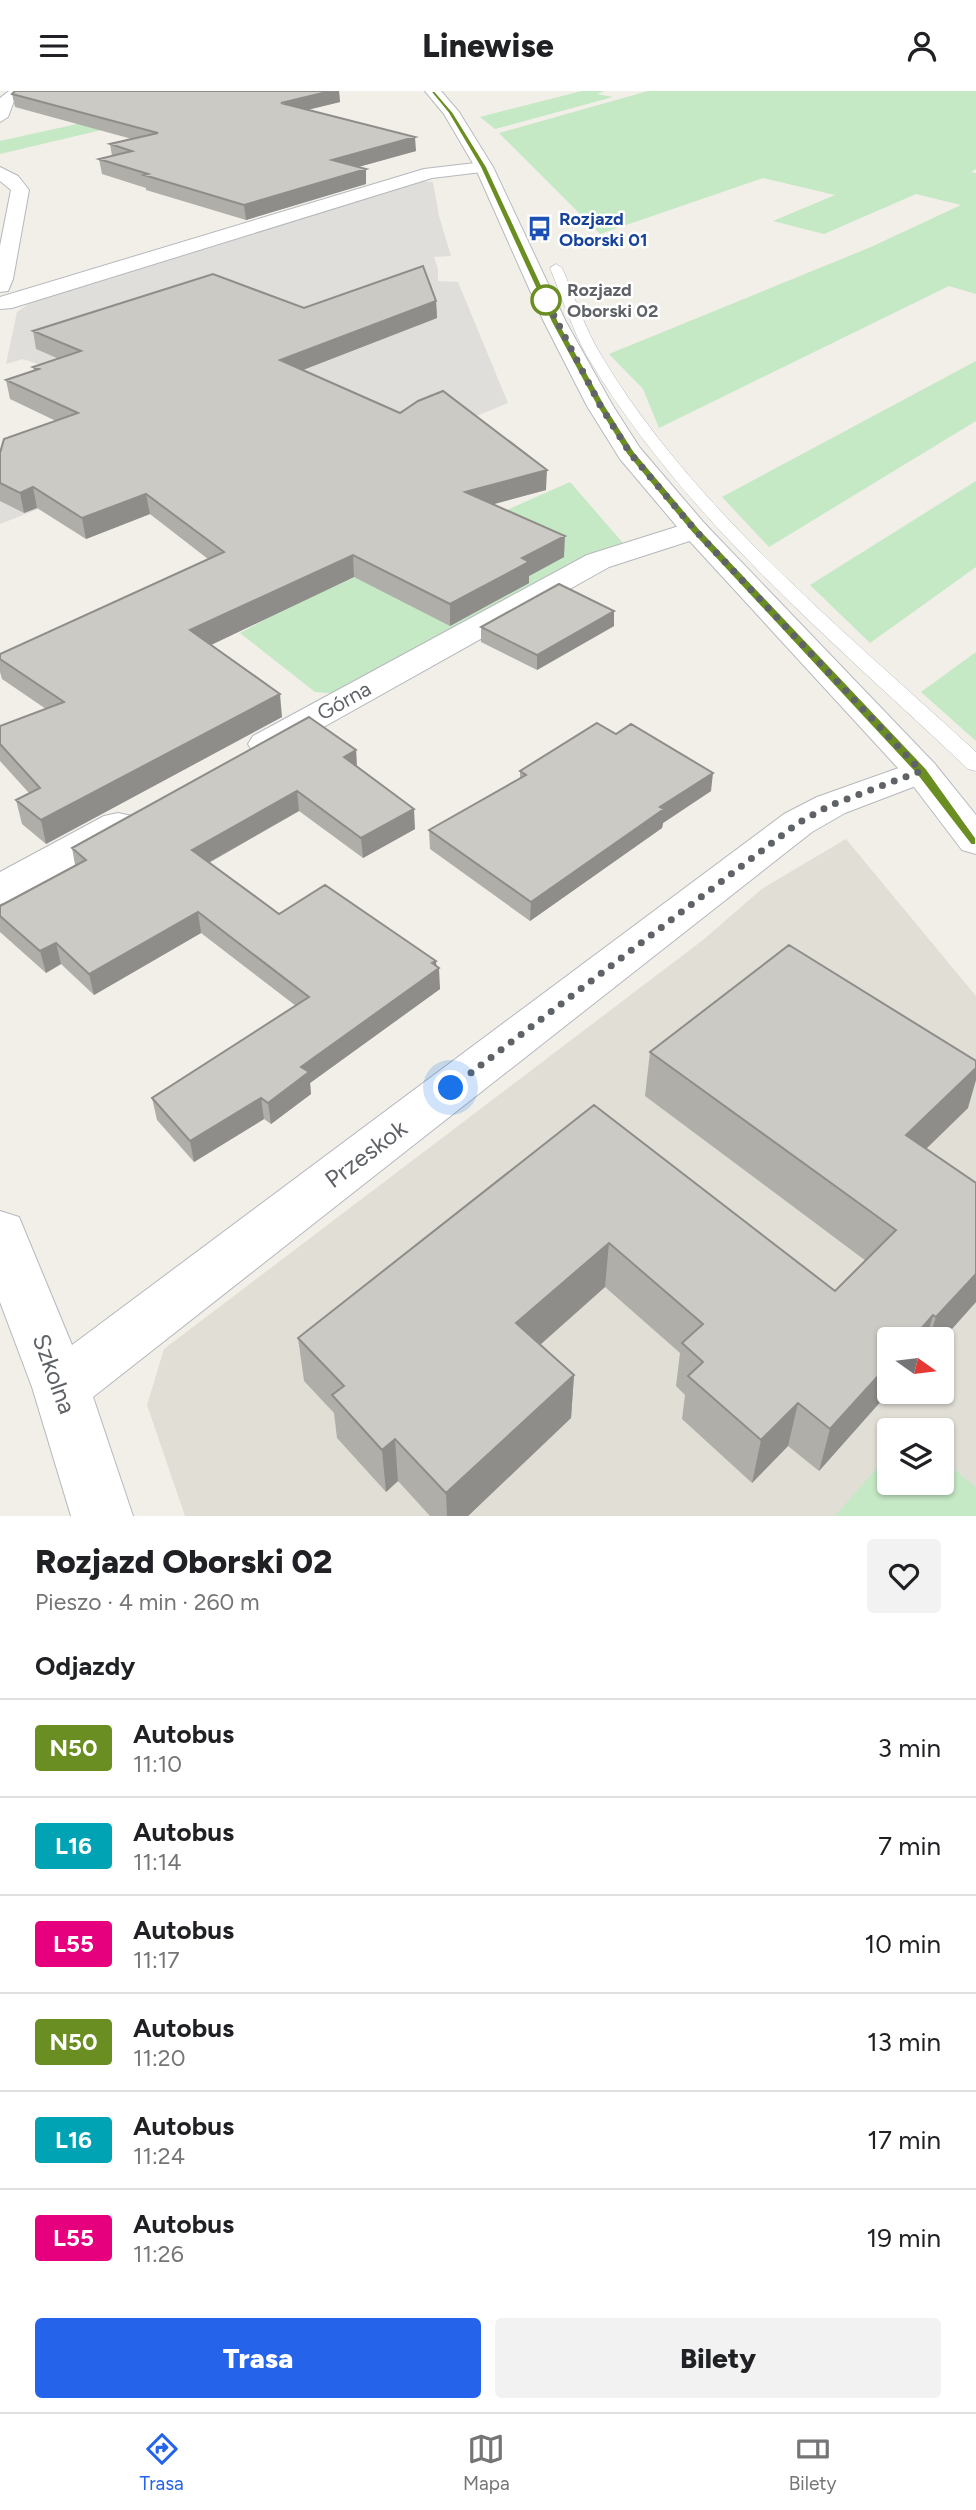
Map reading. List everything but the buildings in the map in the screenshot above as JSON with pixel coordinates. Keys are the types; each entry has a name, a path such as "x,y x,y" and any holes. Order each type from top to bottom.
{"street":[{"path":"0,117 7,99 20,91"},
{"path":"433,91 451,112 484,167 555,322 600,405 630,453 695,530 921,771 976,841"},
{"path":"0,172 20,191 21,198 15,214 1,300 430,173 484,167"},
{"name":"Górna","path":"232,762 598,561 695,530"},
{"name":"Przeskok","path":"61,1387 798,823 831,805 921,771"},
{"path":"0,890 146,809"},
{"name":"Szkolna","path":"0,1234 61,1387 102,1516"}],"lane":[{"path":"556,268 593,354 641,426 686,480 752,555 976,764"}],"shaded area":[{"path":"420,181 433,182 439,216 451,256 434,257 438,281 458,282 508,403 185,541 110,481 0,524 0,451 130,403 76,377 23,359 6,364 17,312 34,300"},
{"path":"846,839 976,996 976,1516 185,1516 147,1405 164,1349 703,940 763,888"}],"green space":[{"path":"267,91 0,154 0,141 208,95"},
{"path":"582,91 605,91 597,94 613,97 495,129 480,117"},
{"path":"648,91 976,91 976,169 971,172 976,173 976,294 949,286 659,428 643,389 609,354 871,247 961,205 916,194 824,234 773,221 835,195 763,178 600,234 499,133"},
{"path":"976,361 976,421 769,547 722,497"},
{"path":"976,481 976,567 870,643 810,585"},
{"path":"570,482 623,543 605,549 342,694 315,692 240,633 292,605"},
{"path":"976,652 976,741 921,692"},
{"path":"877,1468 877,1495 954,1495 954,1470 976,1487 976,1516 835,1516"}],"bus line":[{"name":"N50","path":"433,91 451,112 484,167 555,322 600,405 630,453 695,530 921,771 976,841"}],"place":[{"name":"Rozjazd Oborski 01","path":"539,229"},
{"name":"Rozjazd Oborski 02","path":"546,300"}],"route":[{"path":"451,1088 798,823 831,805 921,771 695,530 630,453 600,405 546,300"}]}
